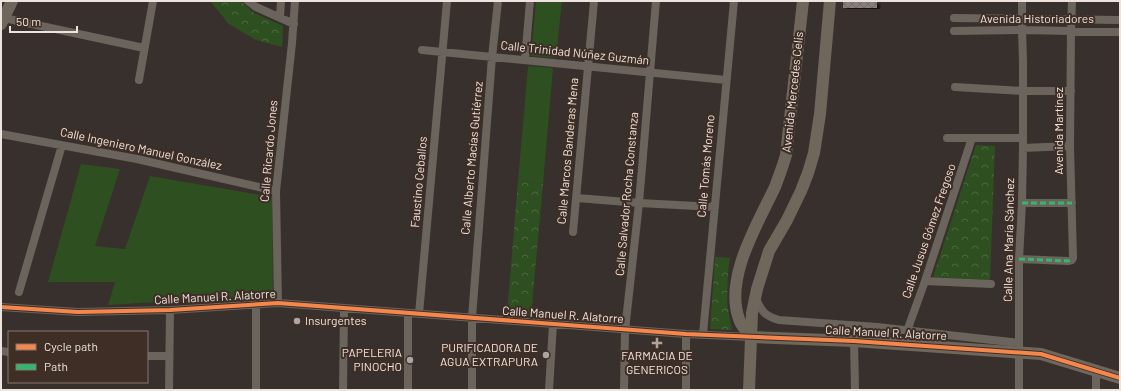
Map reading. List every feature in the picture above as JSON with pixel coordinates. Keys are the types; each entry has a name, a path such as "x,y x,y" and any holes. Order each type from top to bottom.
{"main road":[{"path":"2,21 12,1"},
{"name":"Avenida Mercedes Celis","path":"751,337 739,319 736,301 736,283 745,248 775,186 786,155 803,1"},
{"path":"749,390 752,313 755,298 769,251 787,220 801,191 814,153 820,114 830,1"},
{"name":"Calle Manuel R. Alatorre","path":"751,337 1019,348 1120,378"}],"street":[{"path":"139,80 152,1"},
{"path":"248,1 256,7 294,24"},
{"path":"280,17 281,1"},
{"name":"Calle Ricardo Jones","path":"278,303 276,191 294,24 295,1"},
{"name":"Faustino Ceballos","path":"419,314 447,1"},
{"name":"Calle Alberto Macías Gutiérrez","path":"472,390 472,318 492,57 498,1"},
{"path":"525,60 530,1"},
{"name":"Calle Marcos Banderas Mena","path":"573,232 594,1"},
{"name":"Calle Salvador Rocha Constanza","path":"624,390 625,330 639,203 656,1"},
{"name":"Calle Tomás Moreno","path":"703,334 734,1"},
{"name":"Calle Ana María Sánchez","path":"1020,390 1019,259 1023,148 1022,1"},
{"name":"Avenida Martínez","path":"1019,259 1068,261 1072,260 1073,258 1070,146 1072,1"},
{"name":"Avenida Historiadores","path":"954,18 1120,20"},
{"path":"2,21 144,48"},
{"name":"Avenida Historiadores","path":"954,31 1022,30 1120,32"},
{"name":"Calle Trinidad Núñez Guzmán","path":"422,50 726,80"},
{"path":"955,87 1023,91 1071,91"},
{"name":"Calle Ingeniero Manuel González","path":"1,134 136,160 276,191"},
{"path":"947,138 1022,138"},
{"name":"Calle Jusus Gómez Fregoso","path":"907,331 972,138"},
{"path":"19,292 62,145"},
{"path":"1023,148 1070,146"},
{"path":"577,198 715,207"},
{"path":"1022,203 1072,203"},
{"path":"925,280 991,284"},
{"path":"755,298 760,309 765,314 779,320 907,331 1019,348"},
{"name":"Calle Manuel R. Alatorre","path":"1,307 78,312 170,310 278,303 625,330 751,337"},
{"path":"256,304 256,390"},
{"path":"343,390 344,308"},
{"path":"169,390 170,310"},
{"path":"408,313 408,390"},
{"path":"549,390 553,324"},
{"path":"686,334 686,390"},
{"path":"854,341 855,390"},
{"path":"148,356 170,356"},
{"path":"1096,371 1096,390"}],"green space":[{"path":"210,1 241,1 254,13 283,26 282,47 256,40 229,24"},
{"path":"536,1 562,1 556,58 531,56"},
{"path":"528,66 553,68 543,184 518,181"},
{"path":"976,145 995,146 990,280 933,277"},
{"path":"81,164 120,169 95,246 125,249 150,176 272,197 273,295 108,305 115,282 48,282"},
{"path":"518,181 543,184 531,316 507,314"},
{"path":"715,257 730,258 727,304 732,330 710,329"}],"building":[{"path":"843,1 877,1 877,8 843,8"}],"marked path":[{"path":"1022,203 1072,203"},
{"path":"1019,259 1072,260"}],"cycle path":[{"path":"1,307 78,312 170,310 278,303 686,334 854,341 1041,354 1120,378"}],"place":[{"name":"Insurgentes","path":"297,321"},
{"name":"FARMACIA DE GENERICOS","path":"657,343"},
{"name":"PURIFICADORA DE AGUA EXTRAPURA","path":"546,355"},
{"name":"PAPELERIA PINOCHO","path":"410,360"}]}
